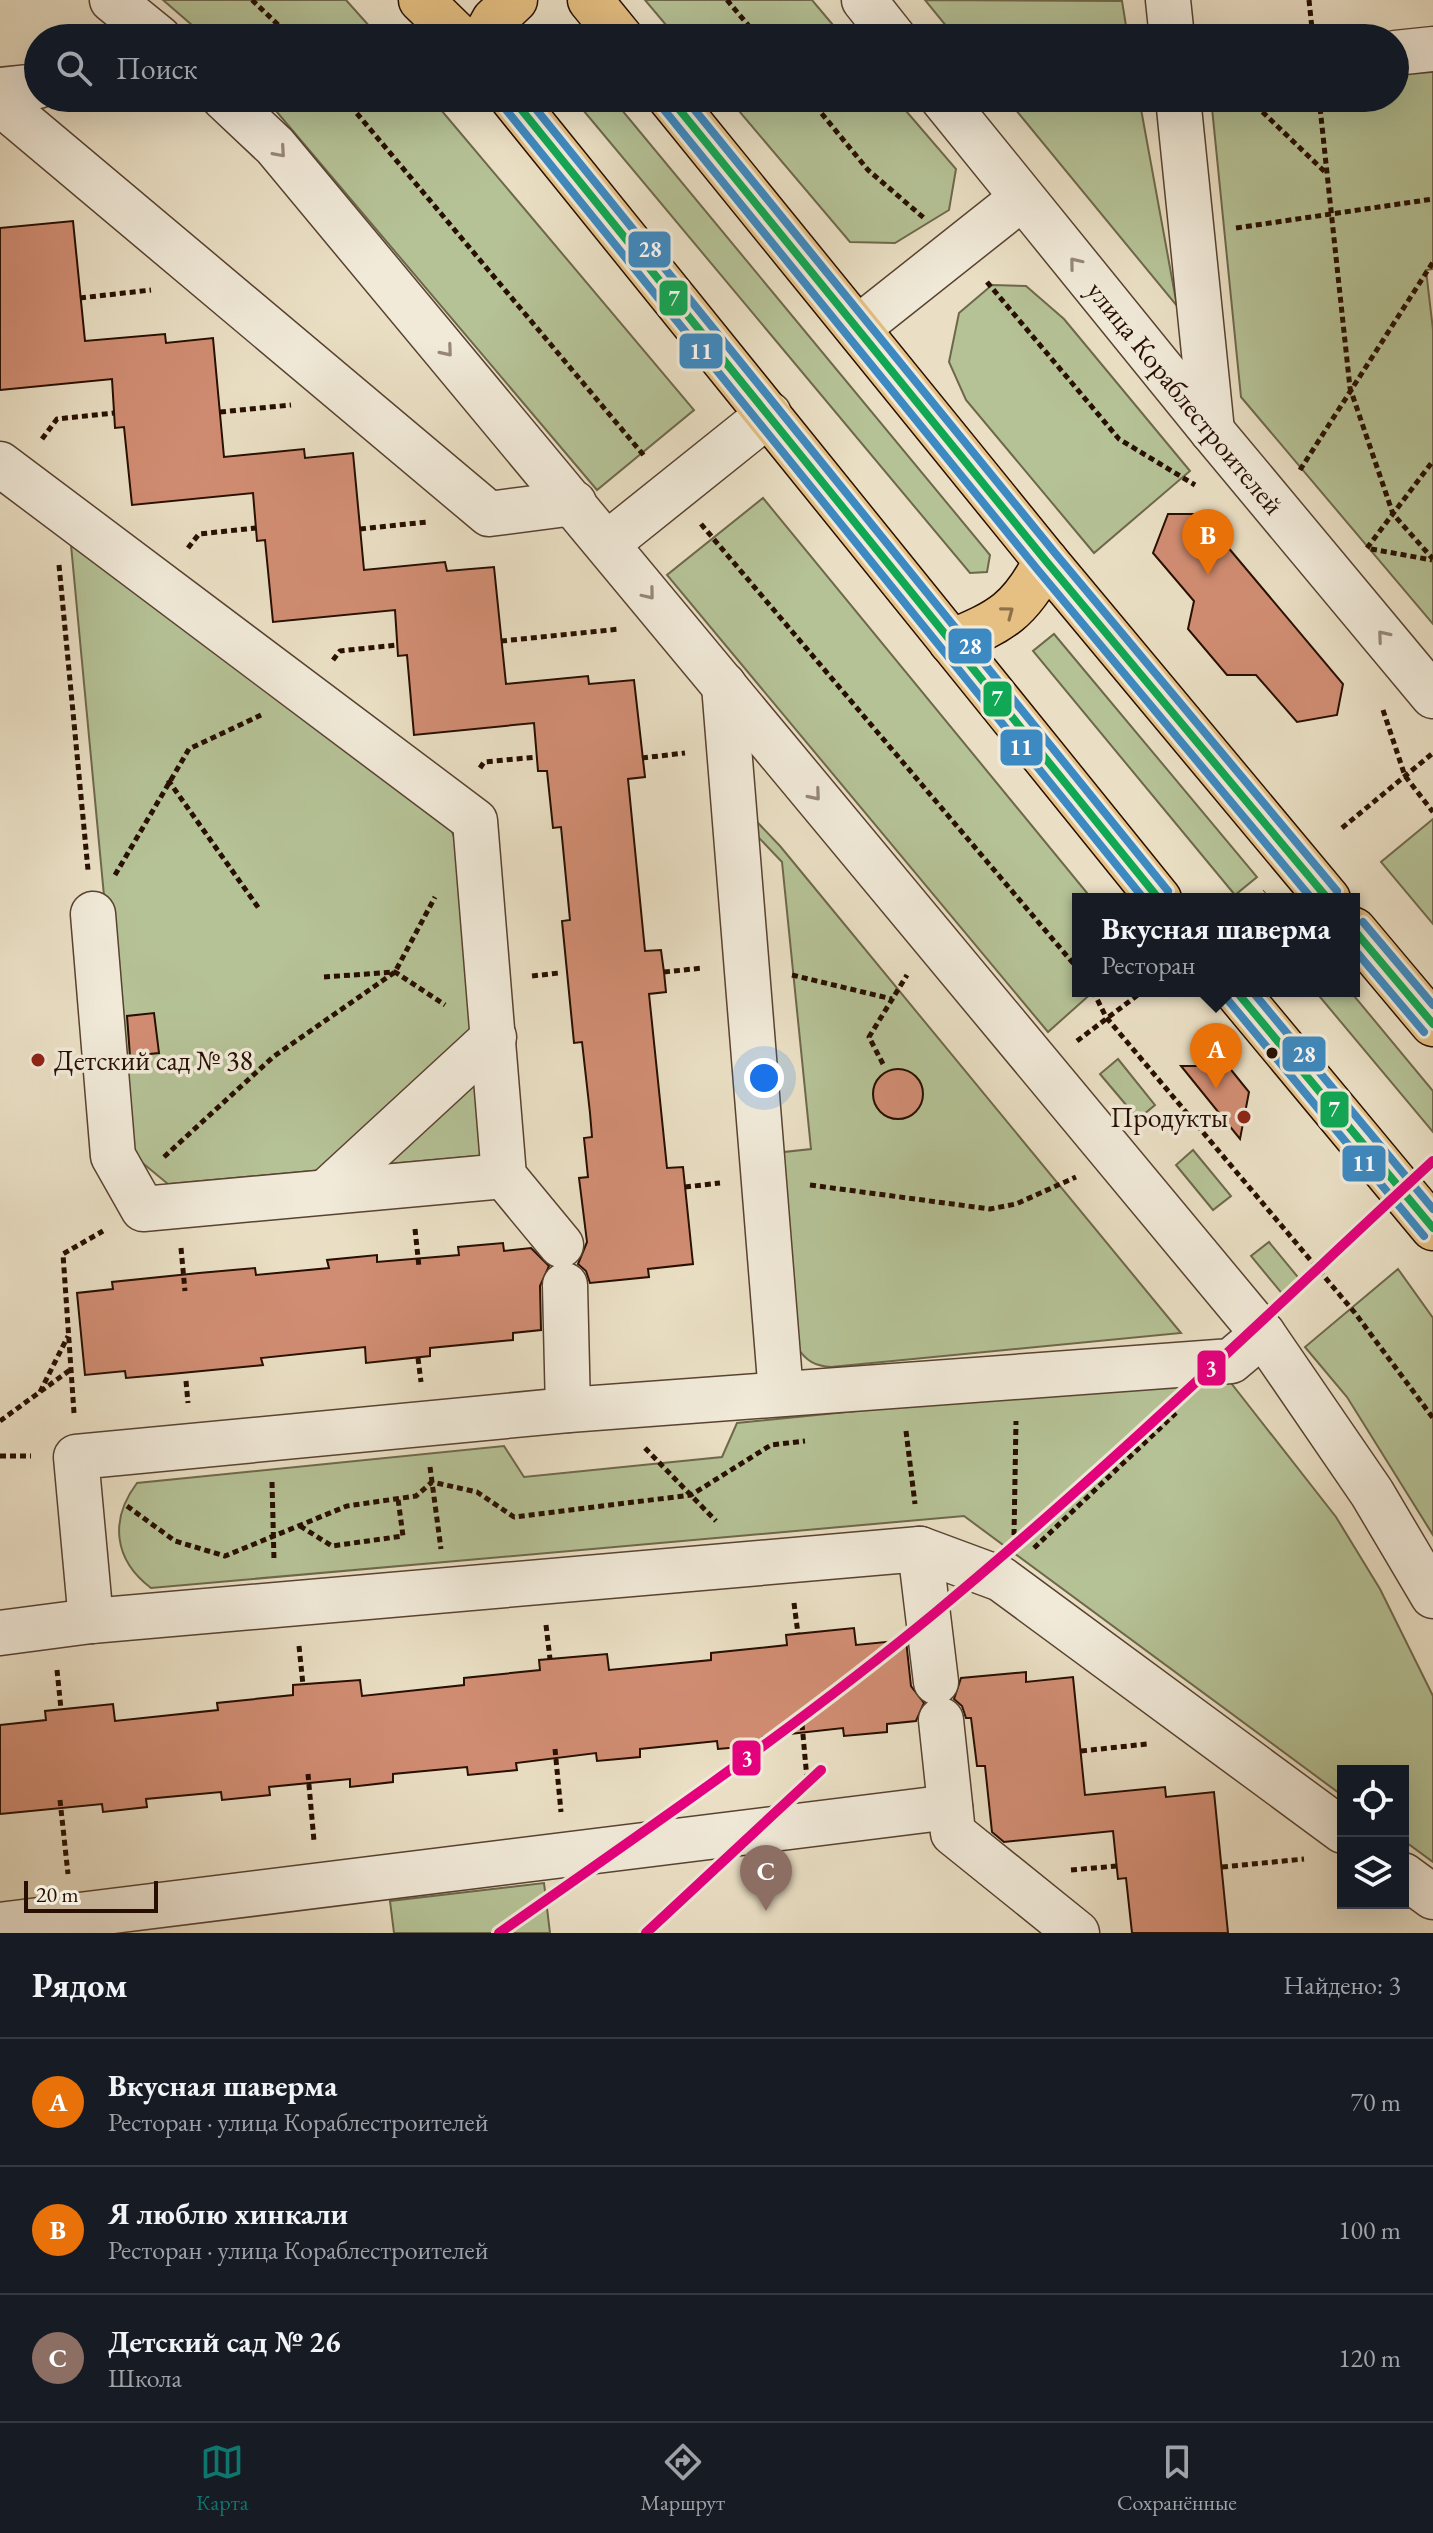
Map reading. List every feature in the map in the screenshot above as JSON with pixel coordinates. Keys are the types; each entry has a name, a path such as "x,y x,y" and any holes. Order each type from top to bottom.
{"main road":[{"path":"421,0 446,24"},
{"path":"492,24 515,0"},
{"path":"590,0 610,24"},
{"path":"523,112 1154,893"},
{"path":"681,112 1046,561 1323,893"},
{"path":"951,642 989,627 1026,599 1046,561"},
{"path":"1360,937 1433,1024"},
{"path":"1241,997 1433,1228"}],"street":[{"path":"112,0 142,24"},
{"path":"864,0 883,24"},
{"path":"1168,0 1171,24"},
{"path":"1409,52 1433,49"},
{"path":"0,90 24,87"},
{"path":"0,103 489,514 574,503"},
{"path":"239,112 275,146 608,543 1263,1334 1372,1493 1433,1596"},
{"name":"улица Кораблестроителей","path":"953,112 1212,431 1433,696"},
{"path":"1179,112 1212,431"},
{"path":"858,328 1022,198"},
{"path":"608,543 769,414"},
{"path":"8,470 475,821 504,1176 563,1265 587,1408"},
{"path":"724,685 781,1394"},
{"path":"93,914 113,1156 137,1198 328,1190 504,1176"},
{"path":"328,1190 494,1037"},
{"path":"91,1621 76,1457 587,1408 1231,1361 1263,1334"},
{"path":"920,1549 953,1833 1077,1933"},
{"path":"0,1633 91,1621 920,1549 1007,1573 1191,1719 1329,1845"},
{"path":"0,1925 73,1917 243,1915 319,1888 950,1807"},
{"path":"1409,1879 1433,1897"}],"path":[{"path":"252,0 277,24"},
{"path":"727,0 747,24"},
{"path":"1309,0 1312,24"},
{"path":"356,112 653,467"},
{"path":"820,112 868,170 959,247 1119,439 1196,485 1206,497"},
{"path":"1263,112 1326,173"},
{"path":"1320,112 1350,388 1393,514 1433,560"},
{"path":"1192,234 1433,199"},
{"path":"1296,478 1350,388 1433,262"},
{"path":"80,298 177,288 195,266"},
{"path":"220,412 314,403 332,381"},
{"path":"8,470 57,419 114,413"},
{"path":"1362,555 1433,461"},
{"path":"694,516 1072,962"},
{"path":"161,585 199,534 256,528"},
{"path":"1367,549 1433,560"},
{"path":"58,558 93,914"},
{"path":"501,641 623,629"},
{"path":"93,914 168,780 189,749 307,694 340,651 397,645"},
{"path":"1374,699 1384,711 1405,776 1433,812"},
{"path":"642,758 695,752"},
{"path":"1342,828 1433,753"},
{"path":"168,780 260,910"},
{"path":"76,1457 63,1254 137,1198 273,1057 395,972 439,890"},
{"path":"745,964 892,999"},
{"path":"324,977 395,972 494,1037"},
{"path":"883,1064 869,1037 908,974"},
{"path":"1096,997 1106,1017 1355,1313 1433,1418"},
{"path":"1072,1044 1134,997"},
{"path":"764,1179 990,1209 1016,1204 1077,1176"},
{"path":"39,1392 68,1335"},
{"path":"0,1421 71,1370"},
{"path":"865,1388 906,1431 920,1549"},
{"path":"1007,1573 1187,1402 1172,1404"},
{"path":"587,1408 691,1495 756,1562"},
{"path":"1000,1421 1032,1418"},
{"path":"1007,1573 1016,1420"},
{"path":"425,1424 446,1589"},
{"path":"891,1432 922,1429"},
{"path":"271,1439 275,1605"},
{"path":"432,1482 477,1492 514,1517 691,1495 771,1445 816,1440"},
{"path":"125,1505 175,1541 225,1556 347,1506 416,1496 432,1482"},
{"path":"300,1526 332,1546 403,1536 398,1499"},
{"path":"1081,1751 1175,1741 1191,1719"},
{"path":"802,1724 812,1825"},
{"path":"555,1749 566,1857"},
{"path":"308,1774 319,1888"},
{"path":"60,1800 73,1917"},
{"path":"1222,1867 1329,1845"}],"green space":[{"path":"163,0 346,0 367,24 191,24"},
{"path":"645,0 812,0 832,24 665,24"},
{"path":"925,0 1122,1 1126,24 945,24"},
{"path":"1433,59 1433,269 1426,270 1433,330 1433,624 1241,397 1212,112 1409,112 1409,62"},
{"path":"277,112 443,112 694,410 597,490"},
{"path":"585,112 624,112 990,555 987,572 970,573"},
{"path":"740,112 907,112 956,169 949,210 895,243 850,242"},
{"path":"1018,112 1142,112 1177,306"},
{"path":"992,285 1026,286 1064,319 1190,471 1094,553 966,400 949,362 959,313"},
{"path":"763,498 1087,893 1072,893 1072,997 1087,997 1048,1032 667,575"},
{"path":"71,545 450,826 466,870 488,1155 168,1184 128,1151"},
{"path":"1054,634 1257,877 1233,893 1033,651"},
{"path":"741,805 780,846 1181,1333 831,1367 811,1362 800,1352 775,1153 811,1149 782,862 742,820"},
{"path":"1433,819 1433,924 1381,862"},
{"path":"1320,997 1355,997 1433,1091 1433,1132"},
{"path":"1118,1059 1155,1105 1138,1119 1100,1074"},
{"path":"1193,1150 1231,1196 1213,1210 1176,1165"},
{"path":"1269,1242 1306,1287 1289,1302 1251,1256"},
{"path":"1398,1269 1433,1318 1433,1535 1347,1397 1305,1347"},
{"path":"1224,1374 1336,1517 1380,1589 1433,1696 1433,1862 1409,1844 1409,1765 1337,1765 1337,1792 964,1516 151,1588 129,1565 120,1539 122,1511 137,1483 504,1446 524,1477 722,1457 737,1423"},
{"path":"544,1883 550,1933 394,1933 390,1901"}],"building":[{"path":"73,221 85,341 165,334 166,343 213,338 224,457 304,449 305,458 353,453 364,570 445,562 447,571 494,567 506,684 588,676 589,684 634,680 645,777 628,779 645,951 661,950 666,992 649,994 667,1168 683,1167 693,1264 648,1269 649,1277 590,1283 586,1271 578,1264 587,1242 579,1178 588,1177 584,1138 592,1137 582,1042 574,1043 562,921 570,920 561,827 553,828 547,771 538,771 534,723 414,735 407,655 398,656 395,610 273,622 265,540 257,541 253,493 132,505 124,427 115,428 112,379 0,390 0,228"},
{"path":"1168,514 1200,514 1343,684 1337,715 1297,722 1256,675 1227,675 1188,629 1194,601 1153,553"},
{"path":"154,1013 159,1053 130,1056 127,1016"},
{"path":"1181,1066 1228,1066 1249,1092 1240,1139"},
{"path":"898,1069 916,1076 923,1094 916,1112 898,1119 880,1112 873,1094 880,1076"},
{"path":"503,1243 504,1251 531,1248 549,1266 540,1286 541,1330 513,1333 513,1340 430,1348 430,1356 366,1363 365,1347 261,1358 263,1365 126,1378 125,1371 85,1375 77,1293 113,1289 112,1282 255,1268 256,1275 329,1268 327,1260 377,1255 377,1262 459,1255 458,1247"},
{"path":"854,1628 856,1645 906,1640 911,1686 924,1703 916,1721 887,1724 887,1732 844,1736 843,1728 763,1737 764,1745 718,1749 717,1741 640,1749 640,1757 597,1761 596,1753 516,1763 517,1770 468,1775 467,1767 393,1774 393,1782 350,1787 350,1779 269,1787 270,1795 222,1800 221,1792 146,1799 147,1807 103,1812 102,1804 0,1814 0,1725 46,1720 45,1711 113,1704 115,1721 218,1710 217,1703 293,1695 293,1685 360,1680 362,1696 464,1685 464,1678 540,1670 539,1660 607,1654 609,1670 711,1660 711,1653 787,1645 786,1635"},
{"path":"1026,1672 1026,1682 1073,1677 1085,1795 1165,1787 1166,1797 1214,1792 1228,1933 1132,1933 1126,1878 1118,1879 1113,1831 1004,1842 992,1832 985,1766 977,1766 971,1718 966,1718 962,1706 954,1699 961,1678"}],"metro line":[{"name":"3","path":"499,1933 776,1737 936,1612 1126,1447 1433,1161"},
{"name":"3","path":"646,1933 821,1770"}],"transit line":[{"name":"11","path":"508,112 1139,893"},
{"name":"7","path":"523,112 1154,893"},
{"name":"28","path":"538,112 1168,891"},
{"name":"11","path":"666,112 1037,569 1307,893"},
{"name":"7","path":"681,112 1046,561 1323,893"},
{"name":"28","path":"696,112 1055,553 1337,891"},
{"name":"28","path":"1363,922 1433,1005"},
{"name":"7","path":"1360,937 1433,1024"},
{"name":"11","path":"1360,956 1424,1032"},
{"name":"7","path":"1241,997 1433,1228"},
{"name":"28","path":"1257,997 1433,1209"},
{"name":"11","path":"1227,999 1424,1236"}],"place":[{"name":"Я люблю хинкали","path":"1208,575"},
{"name":"Детский сад № 38","path":"38,1060"},
{"name":"Вкусная шаверма","path":"1216,1089"},
{"name":"Продукты","path":"1244,1117"},
{"name":"Детский сад № 26","path":"766,1911"}]}
